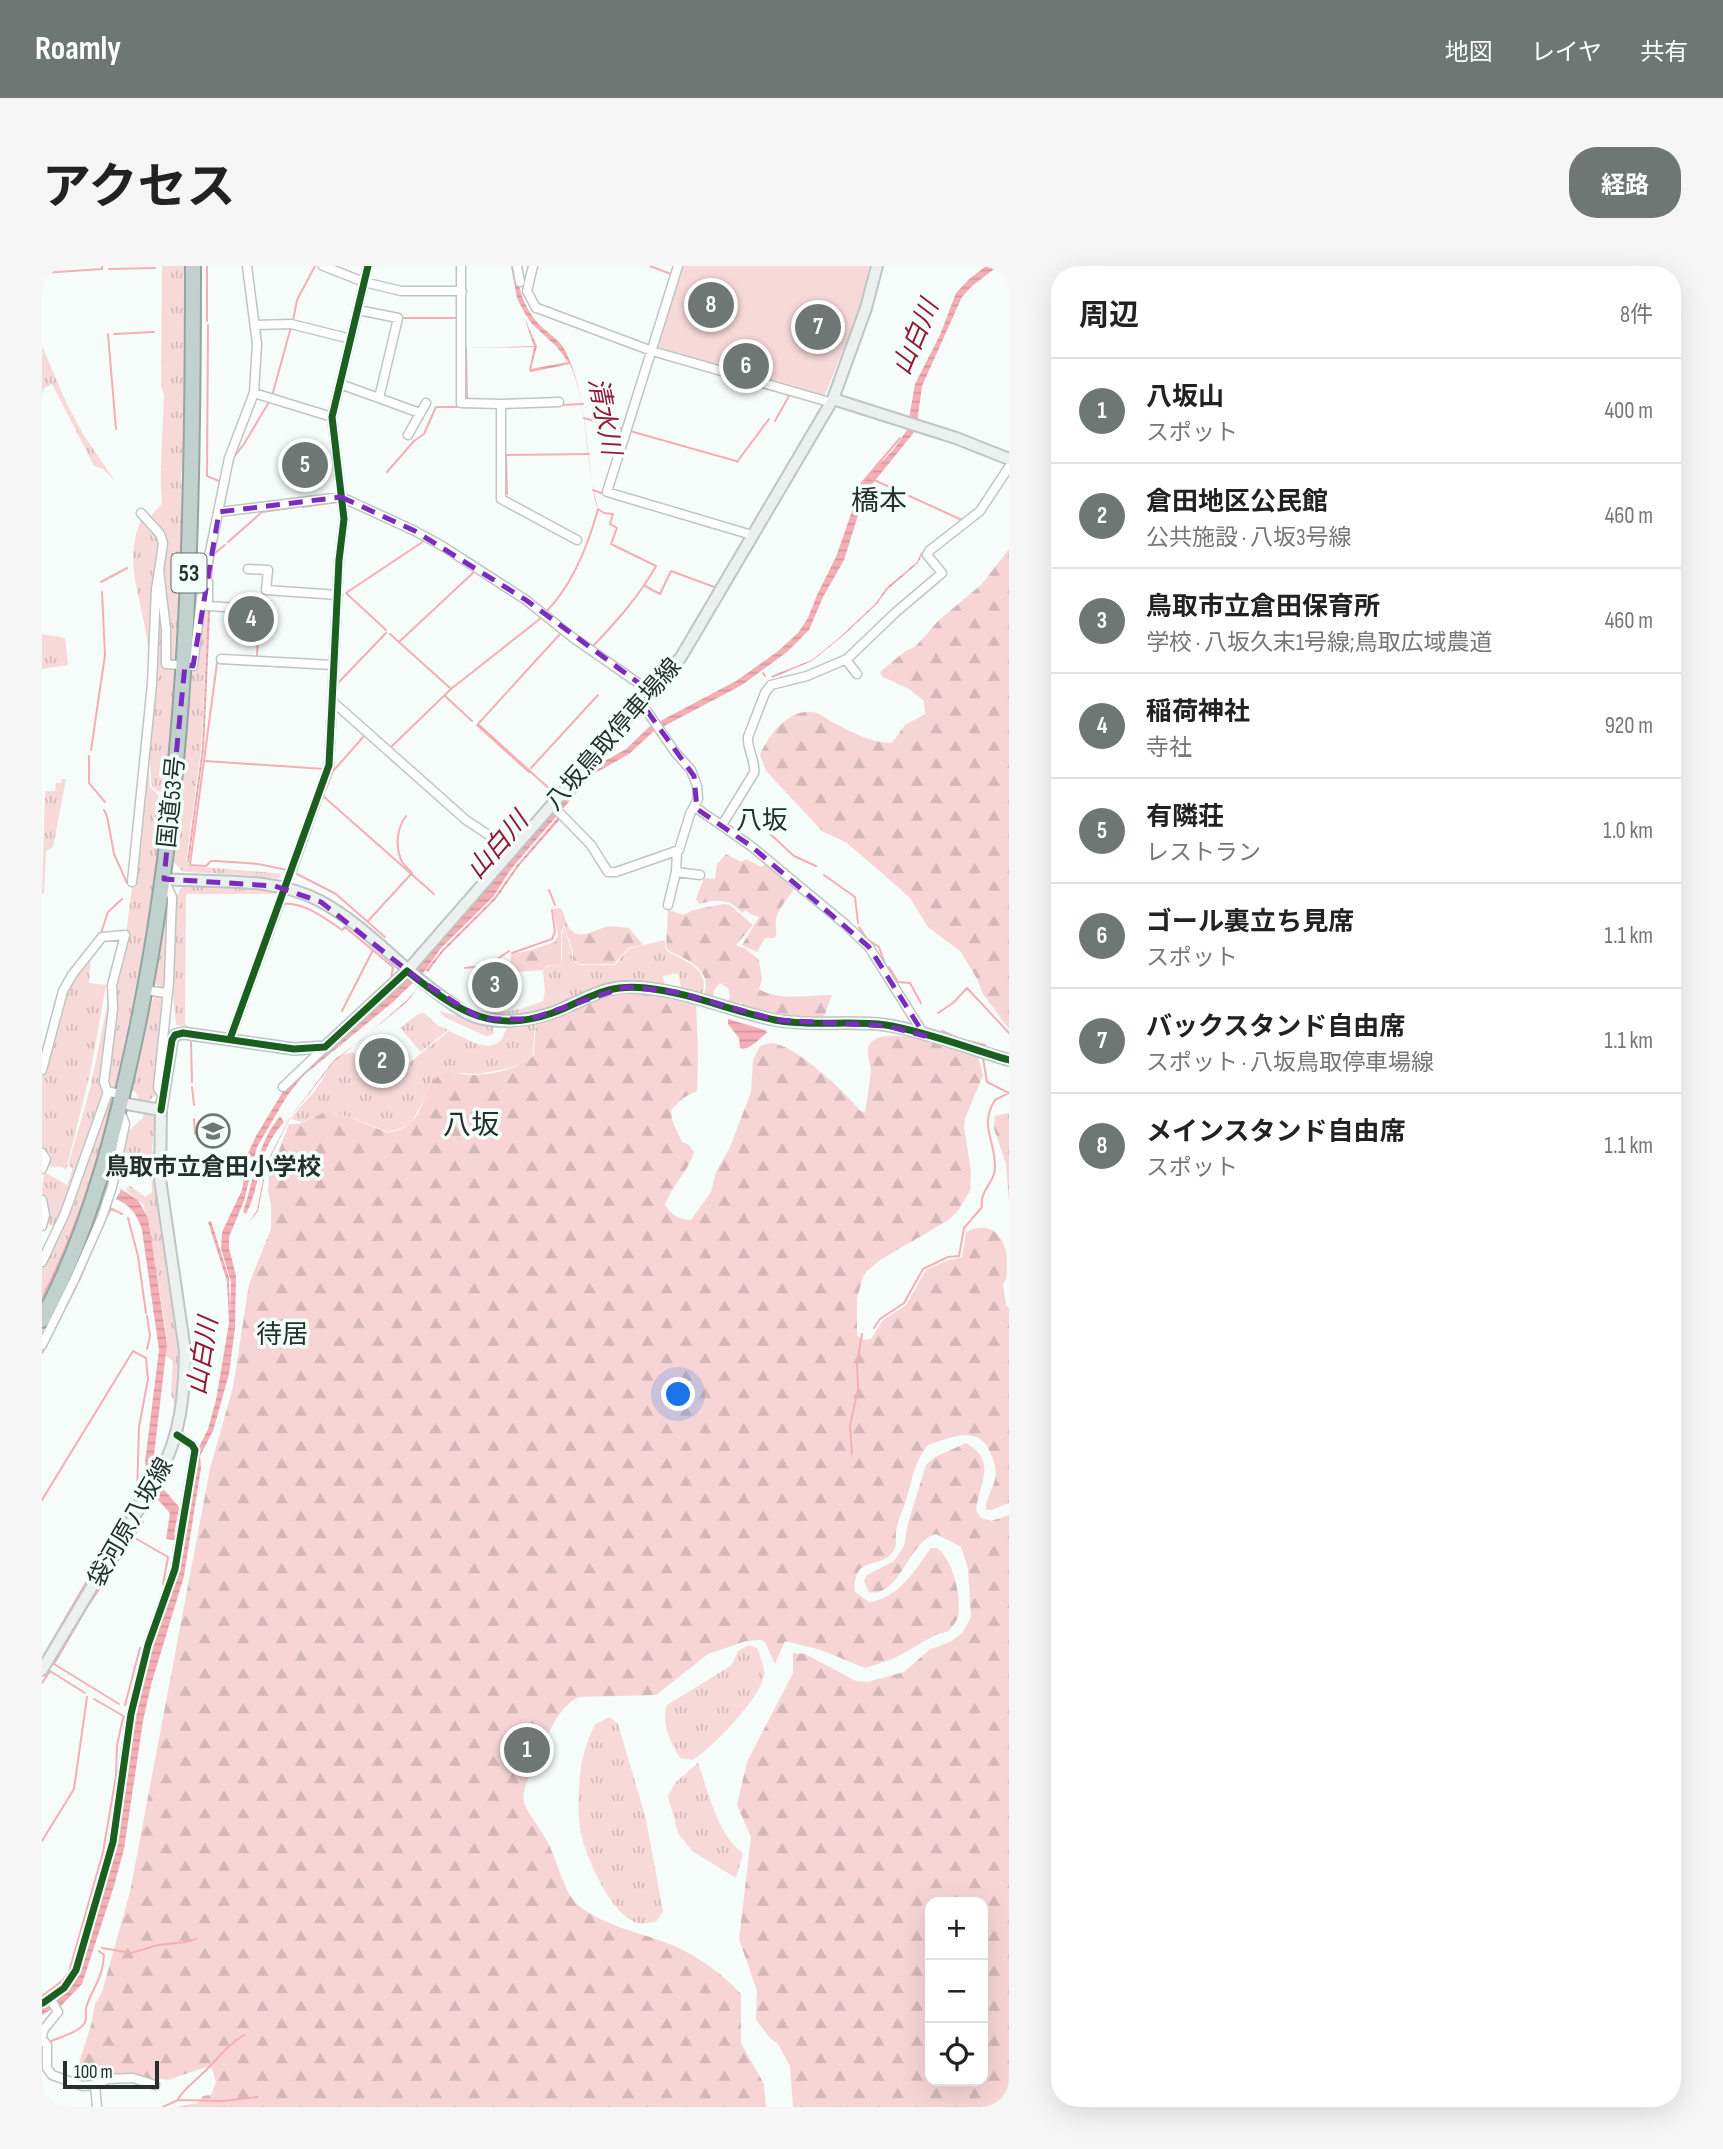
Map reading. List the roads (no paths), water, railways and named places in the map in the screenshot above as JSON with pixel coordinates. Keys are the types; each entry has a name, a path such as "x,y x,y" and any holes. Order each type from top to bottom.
{"highway":[{"name":"国道53号","path":"42,1320 80,1236 122,1102 164,879 185,665 189,583 193,445 193,266"}],"main road":[{"name":"八坂鳥取停車場線","path":"325,1047 411,974 511,850 681,657 831,400 866,308 877,266"},
{"path":"831,400 920,426 1009,459"},
{"path":"164,879 255,884 293,890 321,902 350,921 411,974 461,1010 481,1019 530,1019 562,1009 609,988 625,987 676,992 735,1011 777,1020 887,1026 1009,1060"},
{"name":"袋河原八坂線","path":"42,1670 159,1475 177,1435 185,1351 160,1179 163,1096 175,1035 183,1033 230,1039"},
{"path":"230,1039 294,1049 325,1047"},
{"path":"122,1102 162,1110"}],"street":[{"path":"159,571 166,629 166,664 193,666 202,591 229,458 254,393 257,366 255,325 247,266"},
{"path":"323,266 364,282 401,291 462,291"},
{"path":"292,870 329,765 344,519 332,417 368,266"},
{"path":"461,266 461,403 559,402"},
{"path":"517,266 520,282"},
{"path":"533,266 527,291 537,308 652,351 831,400"},
{"path":"678,266 607,492 752,535"},
{"path":"358,310 398,318 379,398"},
{"path":"255,325 291,324 351,339"},
{"path":"340,384 420,413"},
{"path":"254,393 332,417"},
{"path":"408,435 426,403"},
{"path":"500,404 501,499 577,540"},
{"path":"722,825 754,773 755,766 748,737 767,690 776,682 807,676 846,660 942,573 927,555 929,551 981,510 1009,467"},
{"path":"219,512 341,497 444,547 526,600 572,637 651,692"},
{"path":"132,882 150,706 156,589 163,543 160,534 141,513"},
{"path":"210,558 208,606 240,608"},
{"path":"248,569 268,570 266,590 338,595"},
{"path":"189,583 197,585 202,591"},
{"path":"221,659 333,665"},
{"path":"846,660 857,674"},
{"path":"332,701 466,820 511,850"},
{"path":"642,704 694,776 698,792 695,807 677,852 676,872 668,905"},
{"path":"552,805 591,845 608,872 616,872 677,852"},
{"path":"695,807 751,846 869,947 925,1035"},
{"path":"676,872 700,876"},
{"path":"163,1096 158,1088 172,897 164,879"},
{"path":"230,1039 281,902"},
{"path":"42,1070 63,991 72,975 102,937 125,935 113,985 113,1009 104,1077 104,1086 108,1092 122,1102 125,1124 113,1187 86,1254 42,1345"},
{"path":"145,990 166,993"},
{"path":"283,1087 325,1047"},
{"path":"42,1262 65,1213 108,1092"},
{"path":"42,1153 46,1159 43,1167"},
{"path":"42,1200 45,1215 42,1226"},
{"path":"155,2085 133,2078 108,2079 95,2085 83,2086 49,2072 47,2045 42,2038 44,2029 58,2012 47,2000 64,1988 76,1970 104,1876 113,1842 135,1696 148,1645 175,1569 195,1450 177,1435"},
{"path":"95,2085 97,2107"}],"waterway":[{"path":"42,273 102,269 102,266"},
{"path":"207,266 207,321"},
{"path":"293,321 297,300 315,266"},
{"path":"650,266 671,274"},
{"path":"109,269 155,268"},
{"path":"401,318 458,318"},
{"path":"208,325 207,476 219,481"},
{"path":"272,396 291,327"},
{"path":"114,334 154,332"},
{"path":"108,334 116,429"},
{"path":"466,348 467,399"},
{"path":"775,421 790,394"},
{"path":"234,457 269,402"},
{"name":"清水川","path":"561,405 583,404"},
{"path":"387,472 414,441 424,434 436,407 459,405"},
{"name":"清水川","path":"584,418 623,429"},
{"path":"737,462 769,419"},
{"name":"清水川","path":"630,431 736,461"},
{"path":"861,484 900,438"},
{"name":"清水川","path":"507,494 506,455 589,454"},
{"path":"505,456 505,494"},
{"path":"872,479 962,520"},
{"path":"593,490 604,494"},
{"path":"303,507 337,502"},
{"path":"346,504 360,510"},
{"path":"228,542 262,512 297,507"},
{"path":"546,612 556,601 578,564 598,509 613,514 610,524 617,528 611,544 656,566 628,608 593,646"},
{"path":"386,630 346,593 424,541"},
{"path":"215,553 225,545"},
{"path":"101,582 127,568"},
{"path":"399,642 475,571"},
{"path":"645,586 660,594 671,571 717,588"},
{"path":"153,581 154,575"},
{"path":"91,750 105,655 102,592"},
{"path":"390,748 451,689 541,618"},
{"path":"337,684 386,633"},
{"path":"390,634 450,688"},
{"path":"554,793 478,724 560,634"},
{"path":"257,656 258,636"},
{"path":"287,870 258,864 217,861 211,861 206,866 190,865 217,663 294,667"},
{"path":"328,669 328,699"},
{"path":"531,768 598,695"},
{"path":"445,696 472,721"},
{"path":"316,814 333,771 336,710"},
{"path":"477,725 529,772"},
{"path":"334,770 365,735"},
{"path":"89,756 89,783 105,802"},
{"path":"205,761 325,769"},
{"path":"323,796 434,894"},
{"path":"740,806 794,856 816,866"},
{"path":"104,810 114,854 127,883"},
{"path":"368,921 412,873 402,862 398,848 399,831 406,816"},
{"path":"297,874 336,894 385,937"},
{"path":"824,875 855,897 858,923"},
{"path":"549,890 555,905"},
{"path":"101,933 108,912 122,899"},
{"path":"271,937 284,904 299,906 342,930 345,927 393,967 391,979"},
{"path":"512,953 552,939 555,932 552,910"},
{"path":"859,927 867,939 879,947 885,964"},
{"path":"342,1011 373,950"},
{"path":"465,968 489,965 509,951"},
{"path":"889,967 898,982 910,983 921,1003"},
{"path":"938,1013 953,1003 967,988 1009,1033"},
{"path":"942,1031 985,1045"},
{"path":"191,1042 192,1082"},
{"path":"874,1328 880,1319 904,1303 923,1269 948,1257 959,1256 964,1228 982,1207 983,1196 995,1172 988,1117 995,1100 1009,1093 987,1082 983,1058"},
{"path":"192,1087 194,1105"},
{"path":"42,1298 83,1201 112,1099"},
{"path":"194,1119 195,1134"},
{"path":"110,1208 122,1214"},
{"path":"107,1216 111,1209"},
{"path":"128,1218 138,1256 146,1313"},
{"path":"79,1281 97,1237"},
{"path":"42,1353 77,1285"},
{"path":"147,1316 150,1336 147,1349"},
{"path":"852,1454 850,1426 858,1389 857,1363 862,1334"},
{"path":"42,1500 133,1351 146,1358 148,1379 139,1427 137,1495 44,1655"},
{"path":"119,1704 54,1664 143,1522"},
{"path":"135,1538 168,1557 163,1584"},
{"path":"125,1705 140,1648"},
{"path":"42,1683 50,1671 85,1693"},
{"path":"42,1841 74,1789 87,1697"},
{"path":"94,1699 126,1720"},
{"path":"42,1996 69,1972 103,1852 123,1718"},
{"path":"102,1948 131,1953 158,1945 196,1939"},
{"path":"49,2042 84,2024 88,2001 103,1963 104,1955 99,1951"},
{"path":"178,2099 226,2049 244,2035"},
{"path":"163,2107 178,2100 223,2101 257,2097"}],"tunnel":[{"path":"280,902 292,870"}],"place":[{"name":"メインスタンド自由席","path":"711,305"},
{"name":"バックスタンド自由席","path":"818,327"},
{"name":"ゴール裏立ち見席","path":"746,366"},
{"name":"有隣荘","path":"305,465"},
{"name":"稲荷神社","path":"251,619"},
{"name":"鳥取市立倉田保育所","path":"495,985"},
{"name":"倉田地区公民館","path":"382,1061"},
{"name":"鳥取市立倉田小学校","path":"213,1131"},
{"name":"八坂山","path":"527,1750"}],"district":[{"name":"橋本","path":"879,500"},
{"name":"八坂","path":"762,820"},
{"name":"八坂","path":"471,1124"},
{"name":"待居","path":"282,1334"}],"water label":[{"name":"山白川","path":"915,337"},
{"name":"山白川","path":"497,845"},
{"name":"山白川","path":"202,1356"}]}
